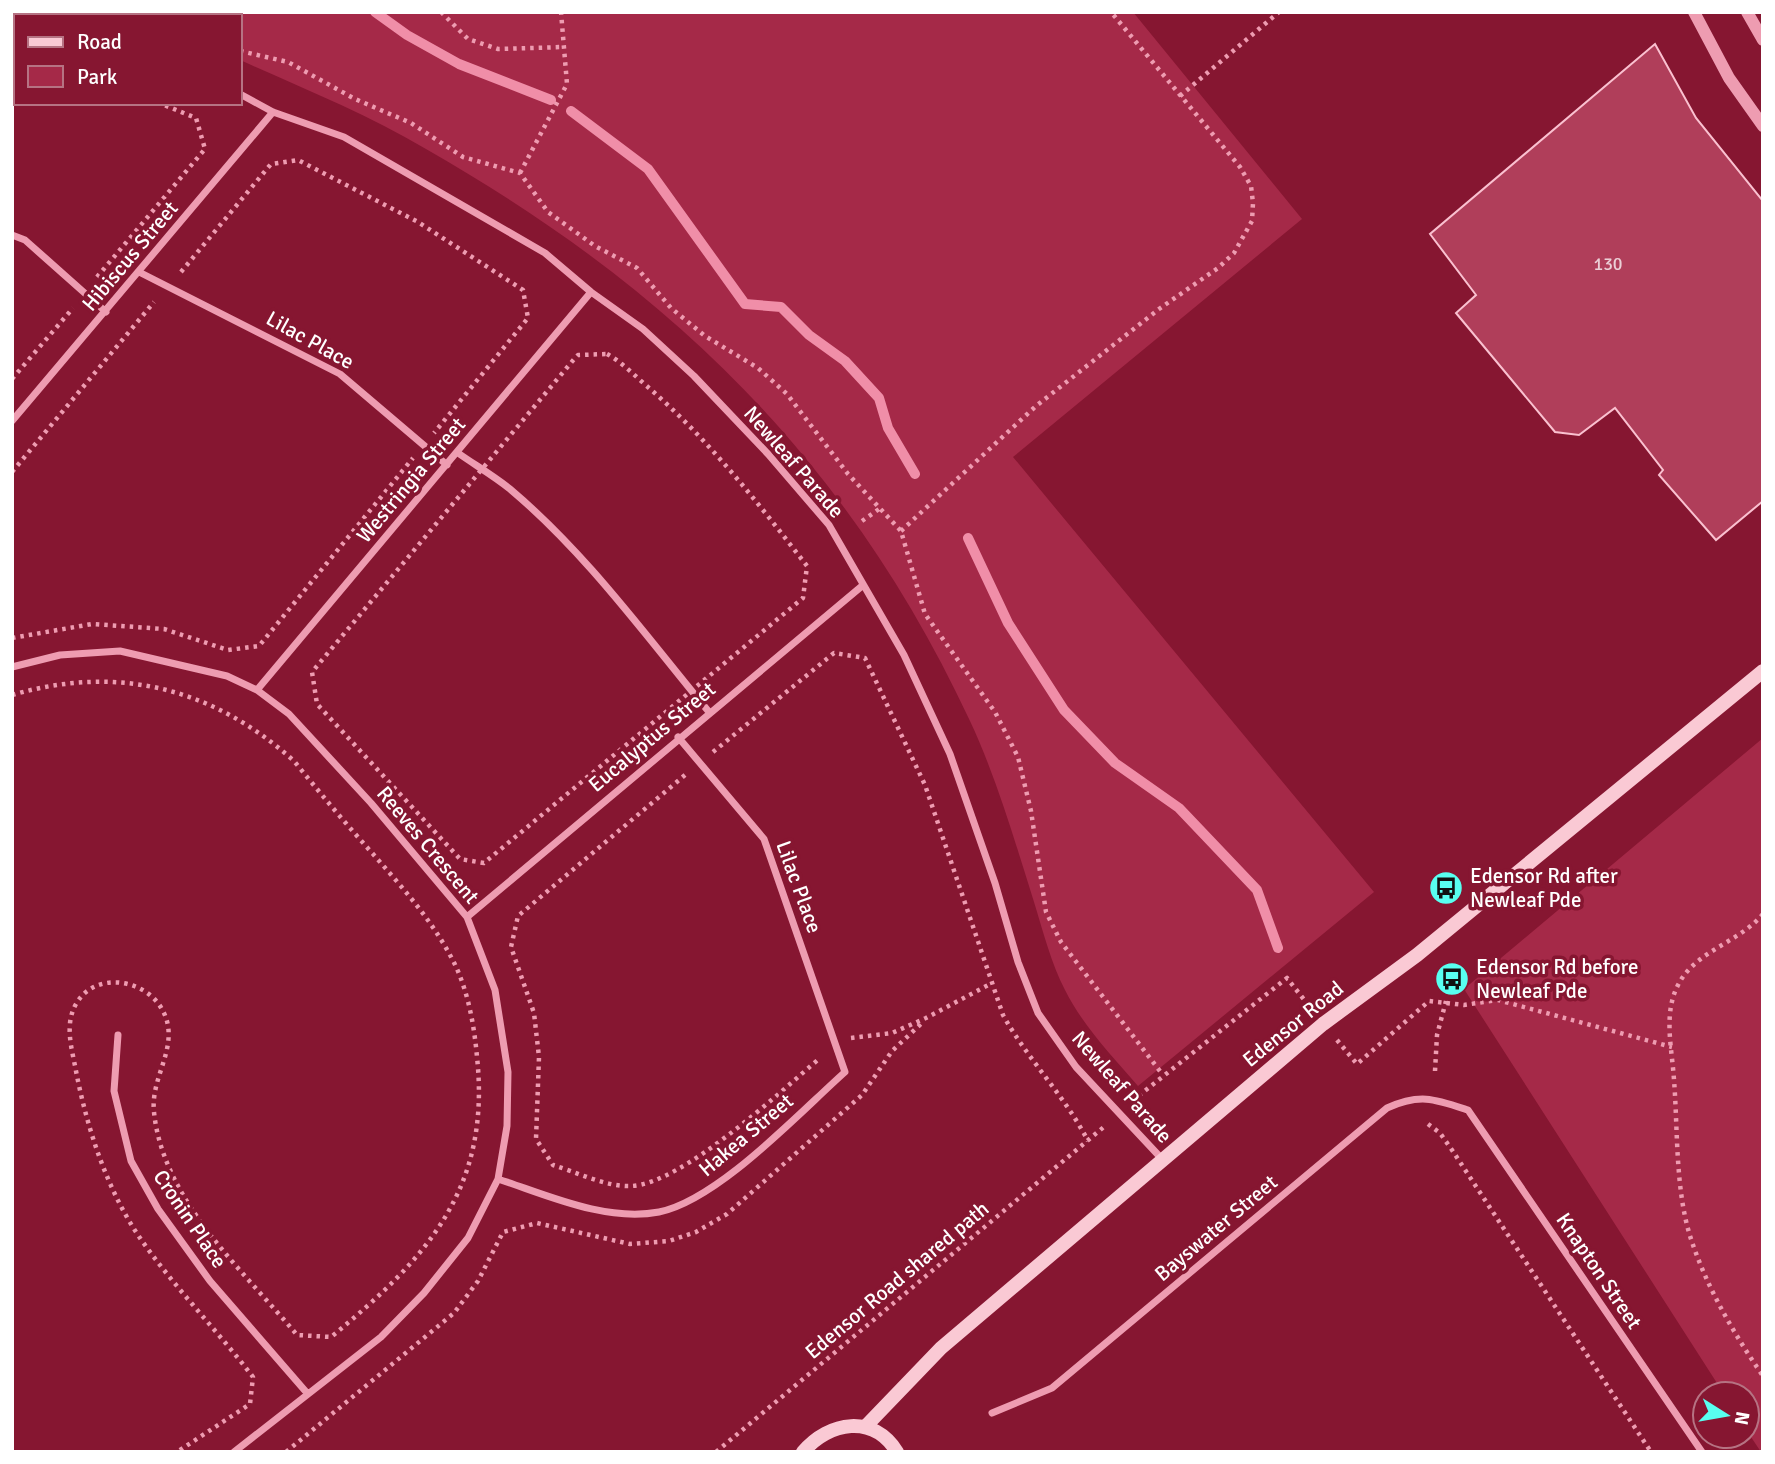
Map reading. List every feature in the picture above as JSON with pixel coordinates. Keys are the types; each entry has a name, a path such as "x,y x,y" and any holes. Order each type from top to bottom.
{"main road":[{"name":"Edensor Road","path":"865,1427 942,1348 1162,1159 1323,1024 1417,955 1763,671"},
{"path":"803,1452 814,1439 829,1429 847,1425 865,1427 883,1435 897,1452"}],"street":[{"path":"1694,12 1729,78 1763,126"},
{"path":"1747,12 1763,40"},
{"name":"Newleaf Parade","path":"242,95 273,112 344,137 460,201 545,253 591,292 643,329 694,376 768,454 829,525 904,655 950,754 1018,962 1038,1013 1076,1066 1162,1159"},
{"name":"Hibiscus Street","path":"12,421 273,112"},
{"path":"12,235 24,240 106,312"},
{"name":"Lilac Place","path":"139,272 340,374 447,465"},
{"name":"Westringia Street","path":"257,690 591,292"},
{"path":"458,453 509,489 574,551 631,614 709,712"},
{"name":"Eucalyptus Street","path":"467,917 678,737 862,586"},
{"name":"Reeves Crescent","path":"12,667 60,654 120,652 227,676 257,690 289,714 371,803 467,917 495,990 508,1072 507,1126 498,1180 468,1238 424,1293 381,1337 234,1452"},
{"name":"Lilac Place","path":"678,737 764,839 845,1072"},
{"name":"Cronin Place","path":"118,1035 114,1091 131,1161 158,1209 210,1281 307,1393"},
{"name":"Hakea Street","path":"498,1180 590,1209 659,1212 704,1194 845,1072"},
{"name":"Bayswater Street","path":"992,1413 1052,1388 1387,1108 1410,1097 1433,1099 1468,1110"},
{"name":"Knapton Street","path":"1468,1110 1702,1452"}],"path":[{"path":"441,12 468,39 498,49 563,47"},
{"path":"520,173 567,84 561,12"},
{"path":"901,531 1036,406 1150,316 1218,268 1234,253 1252,221 1251,186 1240,167 1111,12"},
{"path":"1180,96 1279,12"},
{"path":"97,277 205,149 196,118 164,105"},
{"path":"12,638 92,624 164,629 228,650 259,646 528,318 523,290 418,222 298,160 271,164 181,272"},
{"path":"12,472 154,302"},
{"path":"12,379 75,306"},
{"path":"578,355 611,355 702,439 740,480 807,566 803,598 484,863 460,859 317,704 312,672 481,470 578,355"},
{"path":"862,521 882,507"},
{"path":"992,983 926,1018 892,1032 850,1038 836,1045 704,1152 672,1172 630,1186 553,1164 536,1139 540,1058 534,1013 511,947 518,916 834,653 865,658 925,785 992,983 1016,1039 1077,1120 1088,1141"},
{"path":"12,695 45,686 131,683 207,702 269,739 294,761 431,923 451,957 466,993 475,1034 480,1084 478,1127 470,1164 450,1211 429,1244 400,1278 331,1337 297,1335 212,1234 170,1170 159,1142 152,1095 169,1049 170,1032 163,1009 150,994 126,982 107,982 90,990 76,1004 69,1031 77,1076 102,1163 121,1205 140,1238 253,1377 250,1404 177,1452"},
{"path":"1763,914 1752,927 1714,948 1679,983 1669,1013 1683,1194 1691,1237 1715,1296 1763,1376"},
{"path":"1144,1090 1287,978"},
{"path":"1357,1064 1429,1001 1464,1005 1498,1000 1672,1047"},
{"path":"1434,1071 1437,1035 1446,1001"},
{"path":"286,1452 454,1313 478,1281 503,1232 537,1223 640,1244 669,1241 696,1232 727,1214 862,1095 892,1051 926,1018"},
{"path":"1428,1124 1440,1133 1452,1150 1651,1452"},
{"name":"Edensor Road shared path","path":"716,1452 1098,1132"}],"green space":[{"path":"106,12 1133,12 1302,219 1013,457 1374,892 1138,1086 1089,1028 1060,980 989,765 970,721 922,628 869,542 810,463 745,391 675,324 598,261 515,203 381,124 242,61 242,14"},
{"path":"1763,738 1763,1452 1760,1450 1761,1380 1715,1380 1464,989"}],"building":[{"path":"1655,44 1696,118 1763,201 1763,501 1716,540 1659,475 1663,470 1615,408 1579,435 1555,432 1456,313 1476,295 1430,234"}],"waterway":[{"path":"375,12 407,35 459,64 551,100"},
{"path":"571,111 648,169 745,304 781,307 809,335 845,361 879,398 888,428 915,474"},
{"path":"968,538 1008,623 1064,710 1115,763 1179,808 1257,890 1278,948"}],"place":[{"name":"Edensor Rd after Newleaf Pde","path":"1446,888"},
{"name":"Edensor Rd before Newleaf Pde","path":"1452,979"}]}
